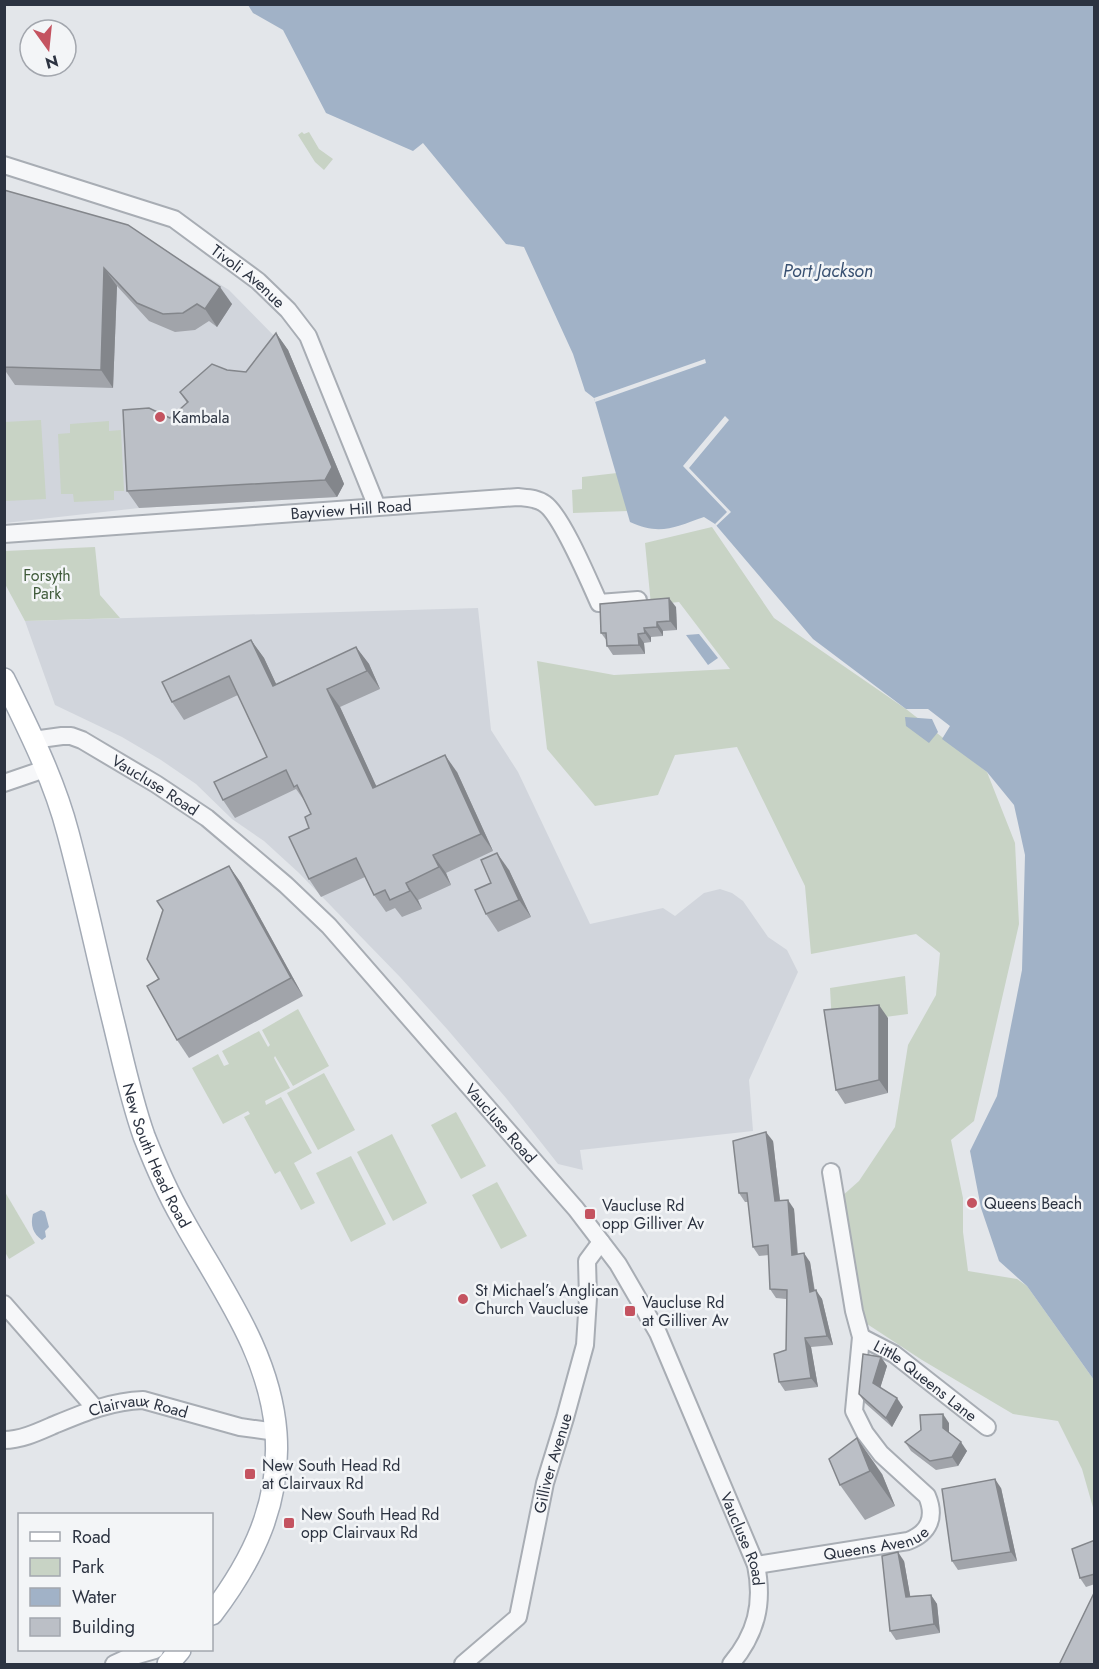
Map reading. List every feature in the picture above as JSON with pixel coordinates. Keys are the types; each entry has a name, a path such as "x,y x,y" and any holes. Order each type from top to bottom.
{"main road":[{"name":"New South Head Road","path":"4,679 33,740 68,831 125,1073 144,1136 181,1217 250,1338 266,1377 276,1432 276,1463 269,1502 261,1529 241,1573 213,1613"},
{"path":"168,1665 179,1651"}],"street":[{"name":"Tivoli Avenue","path":"4,165 174,219 258,281 288,310 308,336 377,507"},
{"name":"Bayview Hill Road","path":"4,534 518,497 535,498 546,504 557,516 599,603 638,600"},
{"name":"Vaucluse Road","path":"33,740 71,736 98,748 207,818 286,885 329,926 576,1209 601,1242 628,1280 658,1333 756,1565 760,1593 757,1616 746,1644 730,1665"},
{"path":"4,783 45,769"},
{"name":"Queens Avenue","path":"756,1565 908,1541 920,1536 930,1522 931,1504 927,1496 881,1454 865,1433 854,1411 861,1337 854,1311 831,1172"},
{"name":"Gilliver Avenue","path":"463,1665 518,1617 545,1483 585,1345 588,1298 587,1261 601,1242"},
{"path":"4,1304 95,1408"},
{"name":"Little Queens Lane","path":"861,1337 894,1354 987,1426"},
{"name":"Clairvaux Road","path":"4,1440 12,1440 34,1433 95,1408 114,1403 143,1401 240,1426 276,1432"},
{"path":"114,1665 152,1651"}],"shaded area":[{"name":"Kambala","path":"4,192 138,233 229,290 288,350 344,484 337,497 139,508 5,523"},
{"path":"478,608 491,730 518,772 590,924 663,908 675,916 704,893 720,889 732,893 743,901 768,937 787,950 798,972 749,1080 753,1131 580,1150 583,1170 558,1164 506,1098 400,977 299,873 264,841 232,819 196,784 161,760 122,737 55,705 25,621"}],"green space":[{"path":"302,132 304,134 309,132 319,149 333,159 324,170 315,162 298,135"},
{"path":"41,420 46,499 6,501 5,422"},
{"path":"109,421 109,431 121,430 124,491 114,491 114,500 74,502 73,494 61,494 58,434 70,433 70,424"},
{"path":"617,473 628,511 573,513 572,490 582,489 582,477"},
{"path":"712,527 774,618 906,709 987,772 1015,843 1019,924 974,1121 951,1140 963,1198 963,1232 968,1271 1017,1279 1027,1286 1094,1380 1094,1511 1082,1469 1058,1421 1013,1414 922,1360 861,1320 841,1197 859,1181 895,1127 908,1045 936,995 940,953 916,934 811,954 805,886 737,747 675,755 658,795 595,806 547,749 537,661 614,675 730,669 679,602 651,605 645,543"},
{"name":"Forsyth Park","path":"95,547 100,595 120,618 25,621 5,584 5,551"},
{"path":"905,976 908,1014 832,1024 830,988"},
{"path":"298,1009 329,1066 293,1086 275,1056 290,1088 265,1101 266,1105 281,1097 312,1153 294,1163 315,1203 301,1210 280,1171 275,1174 244,1117 250,1114 248,1111 223,1124 192,1068 218,1054 224,1066 229,1064 222,1051 259,1031 268,1047 270,1045 262,1030"},
{"path":"324,1073 355,1130 318,1150 287,1093"},
{"path":"456,1112 486,1166 461,1179 431,1125"},
{"path":"392,1134 427,1203 393,1221 357,1152"},
{"path":"351,1156 386,1224 351,1242 316,1173"},
{"path":"497,1182 527,1236 501,1249 472,1195"},
{"path":"5,1192 35,1243 9,1259 5,1252"}],"water":[{"name":"Port Jackson","path":"248,5 1094,5 1094,1380 1027,1286 999,1261 981,1208 970,1151 997,1096 1022,970 1025,855 1014,805 987,772 942,739 950,726 928,709 906,709 813,639 715,524 704,517 676,527 659,529 650,529 630,522 594,398 585,391 573,354 524,247 506,244 423,143 413,151 326,113 283,30 253,13"},
{"path":"699,634 718,658 708,665 686,635"},
{"path":"905,717 932,719 938,732 929,743 906,726"},
{"path":"41,1210 45,1212 49,1227 45,1231 46,1237 42,1240 34,1232 32,1222 33,1214"}],"pier":[{"path":"705,359 706,363 595,402 594,398"},
{"path":"725,416 729,420 689,468 731,512 716,526 715,524 727,512 683,466"}],"building":[{"path":"4,190 128,225 220,287 205,309 197,304 183,313 163,314 137,303 104,268 101,370 4,367"},
{"path":"276,333 332,467 325,480 127,491 123,410 149,408 170,418 188,402 180,392 212,364 227,370 246,372"},
{"path":"669,598 670,621 657,622 657,627 644,628 645,633 638,634 639,645 607,646 606,633 601,633 600,604"},
{"path":"251,640 273,686 356,647 367,671 327,689 373,788 445,755 481,834 433,855 439,867 406,883 410,891 390,900 385,890 374,895 356,858 309,879 289,837 309,828 305,817 311,814 297,785 294,787 286,770 223,800 214,782 267,757 229,676 172,702 162,682"},
{"path":"497,853 519,900 486,914 475,890 491,883 481,860"},
{"path":"229,866 291,978 177,1040 147,986 159,979 147,959 163,910 157,901"},
{"path":"879,1005 879,1080 836,1090 824,1010"},
{"path":"766,1132 775,1201 788,1200 792,1255 804,1253 810,1292 816,1290 827,1336 805,1338 811,1378 779,1382 774,1354 786,1350 787,1290 770,1289 768,1245 753,1247 747,1193 739,1193 733,1141"},
{"path":"863,1354 881,1357 873,1383 897,1398 886,1418 859,1394"},
{"path":"943,1414 943,1428 961,1442 952,1457 930,1461 905,1442 921,1430 920,1415"},
{"path":"857,1438 870,1471 840,1485 829,1459"},
{"path":"995,1479 1011,1552 952,1561 942,1489"},
{"path":"1095,1540 1095,1574 1080,1578 1072,1549"},
{"path":"898,1552 906,1597 931,1595 934,1624 890,1631 882,1556"},
{"path":"1095,1591 1095,1665 1059,1665"}],"place":[{"name":"Kambala","path":"160,417"},
{"name":"Queens Beach","path":"972,1203"},
{"name":"Vaucluse Rd opp Gilliver Av","path":"590,1214"},
{"name":"St Michael’s Anglican Church Vaucluse","path":"463,1299"},
{"name":"Vaucluse Rd at Gilliver Av","path":"630,1311"},
{"name":"New South Head Rd at Clairvaux Rd","path":"250,1474"},
{"name":"New South Head Rd opp Clairvaux Rd","path":"289,1523"}]}
